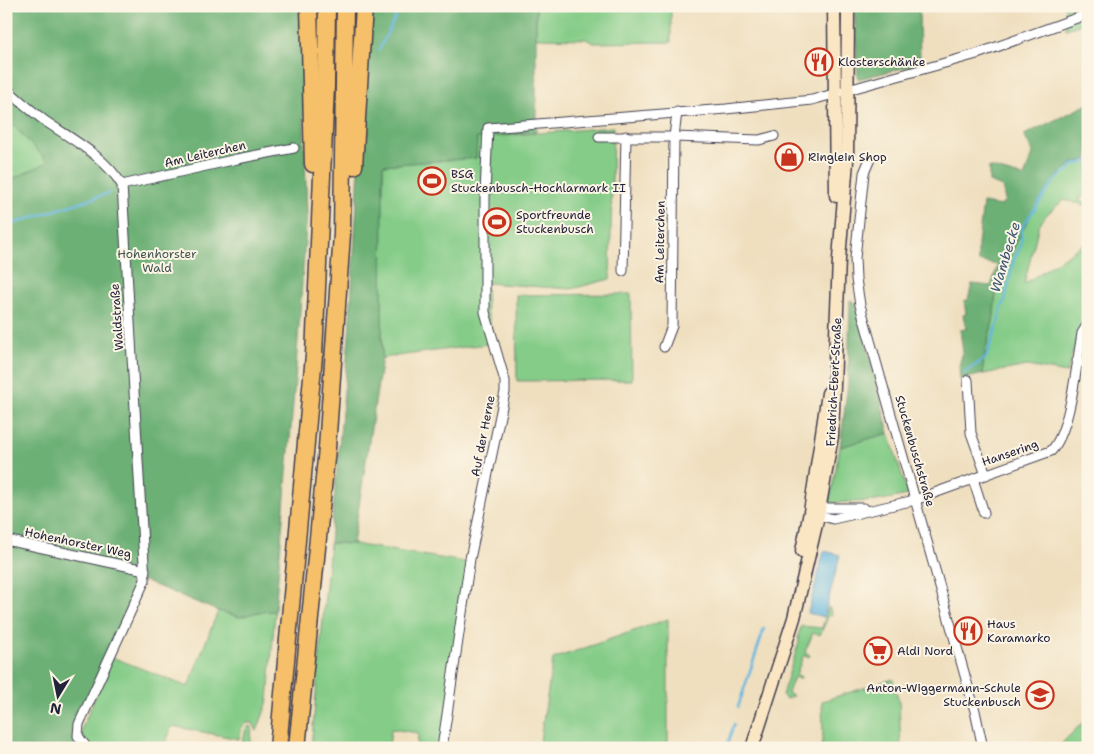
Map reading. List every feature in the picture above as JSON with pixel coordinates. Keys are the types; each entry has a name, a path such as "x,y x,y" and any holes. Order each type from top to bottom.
{"highway":[{"path":"309,6 313,151 310,235 318,286"},
{"path":"278,748 312,374 318,286 326,86 327,6"},
{"path":"297,748 327,448 342,234 345,6"},
{"path":"342,234 350,213 364,6"}],"main road":[{"name":"Friedrich-Ebert-Straße","path":"752,748 794,618 834,419 839,259 847,161 834,6"},
{"name":"Friedrich-Ebert-Straße","path":"842,92 848,6"},
{"name":"Friedrich-Ebert-Straße","path":"744,748 784,626 816,512"}],"street":[{"path":"677,112 812,100 977,54 1088,14"},
{"path":"6,88 44,120 95,154 115,173 122,185"},
{"name":"Am Leiterchen","path":"664,347 672,326 674,136 677,112"},
{"name":"Auf der Herne","path":"442,748 470,559 505,392 505,382 485,312 485,201 488,128 677,112"},
{"path":"623,271 626,136"},
{"path":"598,137 674,136 759,140 774,136"},
{"name":"Am Leiterchen","path":"122,185 294,148"},
{"name":"Stuckenbuschstraße","path":"870,159 863,182 855,258 860,305 975,711 983,748"},
{"name":"Waldstraße","path":"87,748 78,736 79,724 145,580 122,185"},
{"name":"Hansering","path":"816,512 877,508 915,500 1042,456 1051,451 1057,445 1068,410 1082,333 1088,324"},
{"path":"1078,361 1088,363"},
{"path":"968,380 971,433 986,475"},
{"path":"973,479 984,513"},
{"name":"Hohenhorster Weg","path":"6,540 145,570"}],"green space":[{"name":"Hohenhorster Wald","path":"6,6 300,6 307,214 275,611 258,612 240,617 218,611 140,579 76,730 71,731 74,740 77,739 83,748 6,748 6,302 12,286 6,265 6,182 48,162 6,118"},
{"path":"372,6 536,6 536,132 477,138 476,158 383,165 382,358 353,544 330,543 349,337 360,151"},
{"path":"536,6 671,6 671,42 593,43 586,39 536,38"},
{"path":"854,6 919,6 920,64 858,79"},
{"path":"1065,6 1088,6 1088,22 1066,29"},
{"path":"1088,104 1088,159 1072,164 1059,175 1037,206 1015,244 1000,281 985,354 983,374 960,380 959,366 963,352 960,330 966,329 963,315 966,314 964,301 968,300 972,284 991,286 998,265 978,261 983,203 1001,206 1005,200 1002,187 989,182 989,167 1024,177 1033,153 1024,135"},
{"path":"6,118 49,162 6,182"},
{"name":"Sportfreunde Stuckenbusch","path":"613,127 610,279 571,289 486,283 487,311 495,343 382,358 383,165 476,158 477,138"},
{"path":"1088,159 1088,194 1079,200 1088,203 1088,206 1064,200 1047,214 1039,225 1024,284 1088,241 1088,319 1080,327 1067,373 1027,366 983,374 996,295 1015,244 1037,206 1059,175 1072,164"},
{"path":"6,265 12,286 6,302"},
{"path":"631,294 632,380 517,381 516,295"},
{"path":"850,300 856,303 889,433 840,447 848,382"},
{"path":"889,433 908,495 876,501 829,503 840,447"},
{"path":"330,543 353,544 471,563 444,748 417,748 418,733 391,729 389,748 311,748"},
{"path":"829,607 832,615 829,615 820,635 813,633 805,652 810,655 809,657 804,655 796,674 801,677 800,679 794,677 788,693 793,696 786,699 782,695 799,642 798,636 801,626 822,628"},
{"path":"218,611 240,617 258,612 275,611 268,701 257,731 253,723 246,723 242,727 239,739 172,726 164,748 91,748 82,735 82,728 112,657 188,687"},
{"path":"668,619 668,748 509,748 511,744 539,747 553,659"},
{"path":"893,679 899,702 901,748 821,748 823,733 822,701"},
{"path":"1088,717 1088,748 1057,748"},
{"path":"249,726 252,728 250,746 249,748 241,748 246,729"}],"water":[{"path":"824,551 840,555 824,617 808,613"}],"waterway":[{"path":"379,50 401,6"},
{"name":"Wambecke","path":"964,373 986,358 1005,300 1014,259 1021,246 1022,227 1055,180 1070,169 1071,166 1088,161"},
{"path":"6,226 109,193"},
{"name":"Wambecke","path":"738,707 764,629"},
{"name":"Wambecke","path":"726,748 734,724"}],"place":[{"name":"Klosterschänke","path":"819,62"},
{"name":"Ringlein Shop","path":"789,157"},
{"name":"BSG Stuckenbusch-Hochlarmark II","path":"432,181"},
{"name":"Sportfreunde Stuckenbusch","path":"497,222"},
{"name":"Haus Karamarko","path":"968,631"},
{"name":"Aldi Nord","path":"878,651"},
{"name":"Anton-Wiggermann-Schule Stuckenbusch","path":"1040,695"}]}
